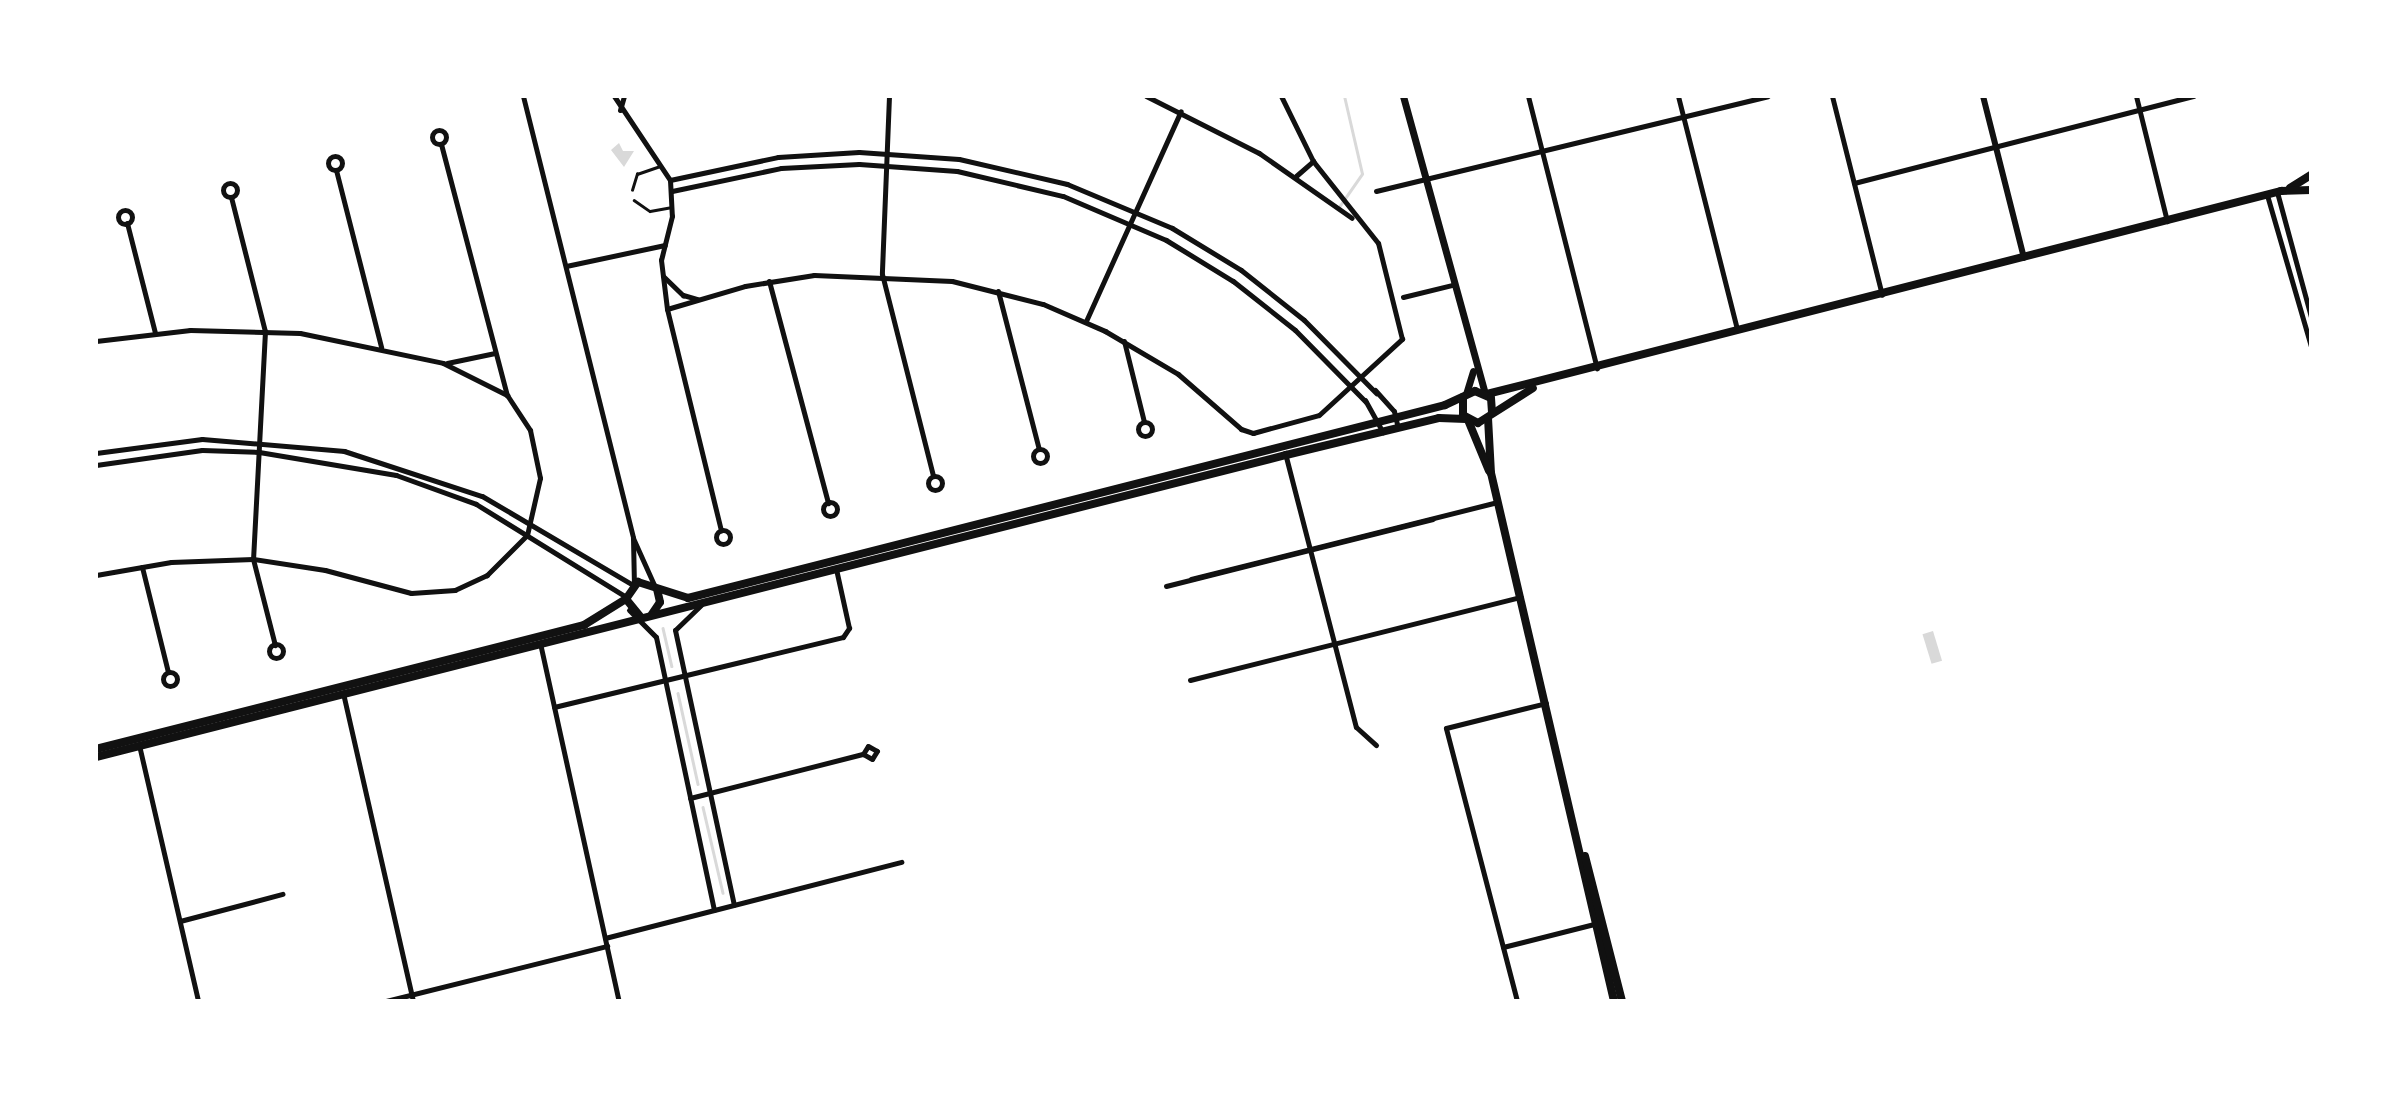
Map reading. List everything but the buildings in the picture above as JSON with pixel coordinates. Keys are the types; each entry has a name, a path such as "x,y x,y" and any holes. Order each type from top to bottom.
{"main road":[{"path":"1403,96 1473,367 1486,393 1490,416 1490,473"},
{"path":"2279,192 2311,175"},
{"path":"1285,451 1465,396 1536,386 2267,195 2311,190"},
{"path":"1473,367 1465,396 1467,420 1490,473 1599,923 1614,1001"},
{"path":"539,640 596,620 626,598 633,585 656,588 688,598 1285,451 1398,428 1490,416 1536,386"},
{"path":"96,749 138,742 632,614 647,616 707,602 1102,497"},
{"path":"647,616 660,602 656,588"},
{"path":"626,598 632,614"},
{"path":"96,757 138,742"},
{"path":"1599,923 1622,1001"}],"street":[{"path":"523,96 634,538 656,588"},
{"path":"614,96 620,110 663,165 670,180 673,207 662,274 667,309 721,530"},
{"path":"620,110 624,96"},
{"path":"888,96 882,274 933,476"},
{"path":"667,309 769,281 882,274 998,291 1086,321 1124,341 1253,433 1319,415 1402,339 1378,243 1362,227 1296,176 1181,111 1146,96"},
{"path":"1281,96 1313,161 1362,227"},
{"path":"1528,96 1598,370"},
{"path":"1678,96 1738,333"},
{"path":"1376,191 1768,96"},
{"path":"1832,96 1882,295"},
{"path":"1983,96 2024,258"},
{"path":"2136,96 2167,221"},
{"path":"1854,183 2194,96"},
{"path":"1086,321 1181,111"},
{"path":"96,575 142,567 253,559 433,593 487,575 527,535 531,524 537,452 507,395 441,144"},
{"path":"670,180 778,157 886,152 996,165 1136,211 1251,278 1370,386 1398,417 1398,428"},
{"path":"778,157 781,168"},
{"path":"1296,176 1311,169 1313,161"},
{"path":"672,191 781,168 885,164 993,178 1131,223 1233,281 1366,402"},
{"path":"336,170 381,347"},
{"path":"2279,192 2311,317"},
{"path":"2267,195 2311,346"},
{"path":"231,197 265,331 253,559 275,645"},
{"path":"127,223 155,333"},
{"path":"566,266 665,245"},
{"path":"662,274 668,285 697,299"},
{"path":"769,281 828,503"},
{"path":"1403,297 1452,285"},
{"path":"998,291 1039,449"},
{"path":"96,341 155,333 265,331 381,347 443,363 507,395"},
{"path":"1124,341 1144,422"},
{"path":"443,363 495,352"},
{"path":"1360,377 1376,393"},
{"path":"1351,386 1362,394 1383,432"},
{"path":"96,453 202,439 259,440 304,443 401,466 482,496 633,585 634,538"},
{"path":"96,465 202,450 259,452 396,475 476,504 626,598"},
{"path":"1285,451 1356,727 1376,746"},
{"path":"396,475 401,466"},
{"path":"1166,586 1497,502"},
{"path":"142,567 168,672"},
{"path":"554,707 685,676 849,632 836,569"},
{"path":"1190,680 1521,597"},
{"path":"707,602 676,625 734,905"},
{"path":"632,614 654,632 714,910"},
{"path":"539,640 619,1001"},
{"path":"343,690 412,998"},
{"path":"1517,1001 1446,728 1546,703"},
{"path":"138,742 198,1001"},
{"path":"690,798 863,754"},
{"path":"605,938 901,862"},
{"path":"180,921 282,894"},
{"path":"1503,947 1599,923"},
{"path":"386,1001 412,998 607,946"}],"lane":[{"path":"632,190 637,174 663,165"},
{"path":"634,200 650,211 673,207"}],"shaded area":[{"path":"619,143 623,151 634,151 624,167 611,150"},
{"path":"1933,631 1942,661 1932,664 1922,634"}],"waterway":[{"path":"1339,207 1362,174 1344,96"},
{"path":"663,628 672,666"},
{"path":"678,693 698,784"},
{"path":"703,807 723,893"}]}
